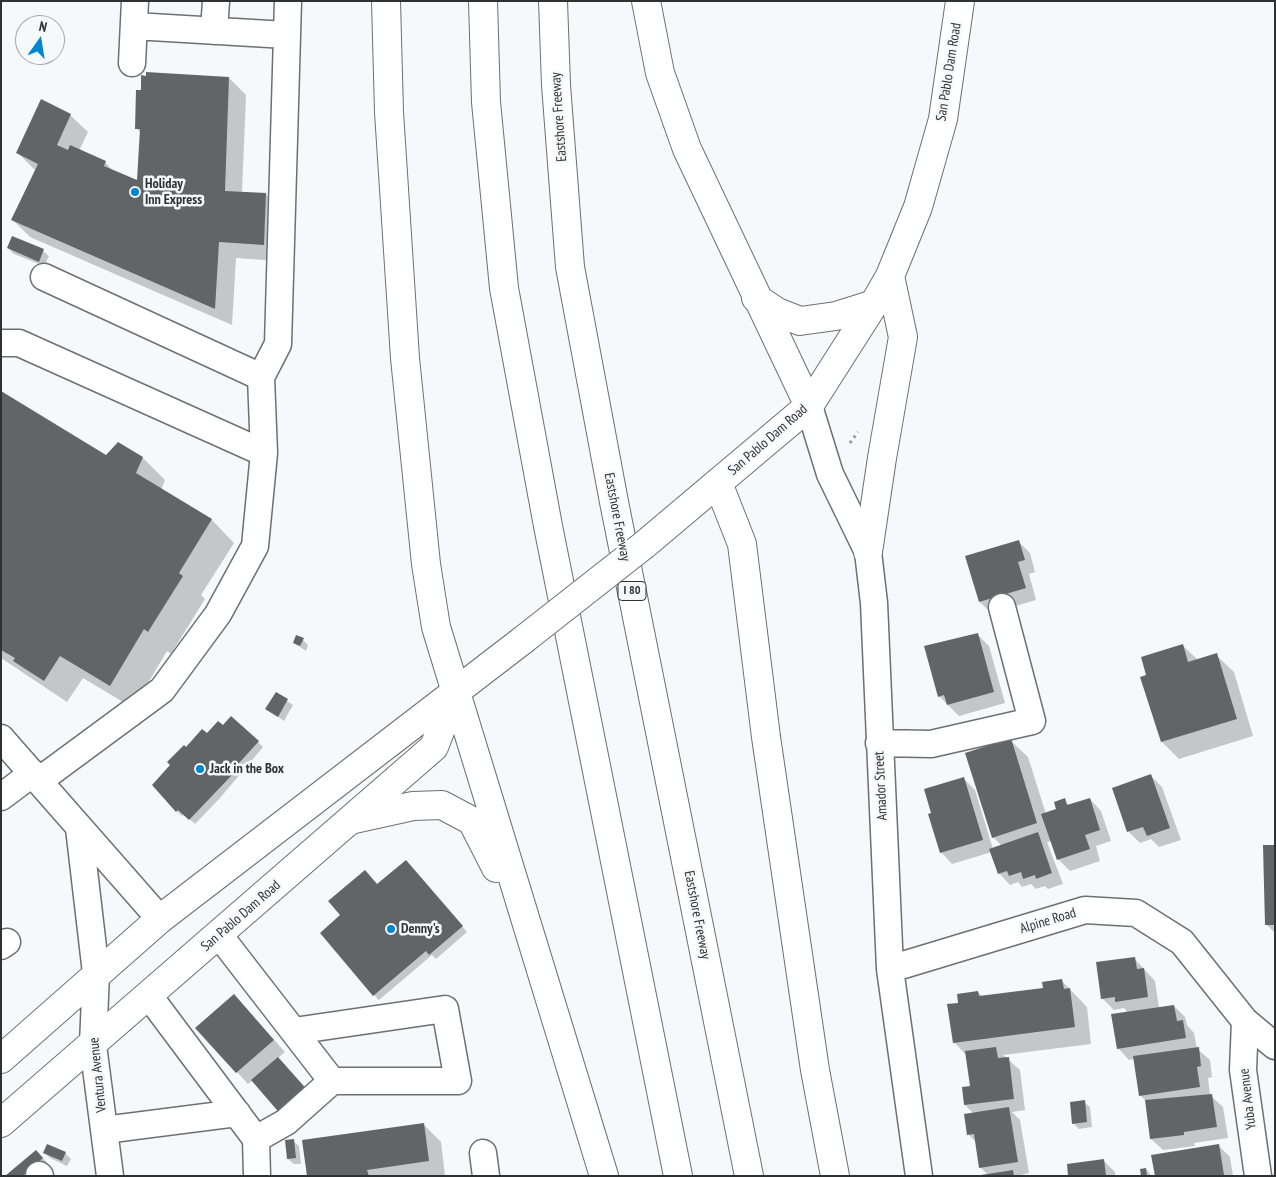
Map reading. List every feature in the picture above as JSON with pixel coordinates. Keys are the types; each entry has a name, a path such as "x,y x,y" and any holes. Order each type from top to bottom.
{"main road":[{"path":"386,1 388,112 405,358 426,564 436,627 604,1176"},
{"path":"483,1 486,102 504,288 548,526 678,1176"},
{"name":"Eastshore Freeway","path":"553,1 556,86 570,267 616,512 749,1176"},
{"path":"646,1 660,73 687,149 756,298 809,406"},
{"name":"San Pablo Dam Road","path":"1,1059 96,973 160,919 644,545 809,406 890,276 918,207 943,119 960,1"},
{"path":"868,552 903,337 890,276"},
{"path":"756,298 777,312 800,321 836,316 874,304"},
{"path":"718,483 742,544 766,737 815,1070 835,1176"},
{"name":"San Pablo Dam Road","path":"1,1123 354,819 434,747 455,692"},
{"path":"354,819 413,806 442,805 472,821 528,931"}],"street":[{"path":"214,30 216,1"},
{"path":"1,797 37,777 162,690 218,614 256,546 264,453 261,377 278,344 288,1"},
{"path":"132,63 135,14 214,30 286,35"},
{"path":"44,277 261,377"},
{"path":"1,343 19,344 264,453"},
{"name":"Amador Street","path":"809,406 830,474 868,552 874,604 890,968 918,1176"},
{"path":"879,743 931,744 1032,721 1002,607"},
{"path":"1,738 160,919"},
{"name":"Ventura Avenue","path":"79,828 96,973 93,1044 110,1176"},
{"name":"Alpine Road","path":"890,968 1085,910 1136,913 1182,942 1245,1021 1275,1046"},
{"path":"219,935 332,1081"},
{"path":"149,996 256,1139 257,1176"},
{"path":"256,1139 286,1122 332,1081 458,1081 445,1009 294,1031"},
{"name":"Yuba Avenue","path":"1245,1021 1244,1070 1258,1176"},
{"path":"104,1130 237,1114"}],"building":[{"name":"Holiday Inn Express","path":"146,72 229,77 225,191 266,193 264,245 219,242 215,309 11,220 38,164 16,153 41,99 71,114 57,145 68,150 70,145 106,161 104,166 137,180 140,129 135,129 136,90 141,90 141,75 146,76"},
{"path":"12,236 44,249 39,262 7,248"},
{"path":"1,391 106,455 118,442 143,457 136,473 212,519 179,573 183,576 148,632 144,629 110,686 60,656 44,681 13,661 15,658 1,650"},
{"path":"1019,540 1025,560 1018,562 1026,588 979,602 965,556"},
{"path":"978,633 994,692 947,705 944,695 938,697 924,646"},
{"path":"296,635 304,638 300,646 293,643"},
{"path":"1183,644 1188,662 1217,653 1237,719 1161,742 1140,677 1146,675 1141,657"},
{"path":"276,692 288,699 278,717 265,709"},
{"name":"Jack in the Box","path":"231,716 259,741 230,773 232,775 189,820 178,810 176,812 152,785 170,765 167,762 184,745 186,747 202,729 207,733 218,721 223,725"},
{"path":"1011,738 1037,823 992,838 965,753"},
{"path":"1151,774 1170,828 1147,836 1143,827 1127,832 1112,788"},
{"path":"964,777 983,840 940,853 928,814 931,813 924,789"},
{"path":"1065,798 1067,805 1090,798 1100,830 1085,835 1090,849 1057,860 1041,814 1056,809 1054,802"},
{"path":"1038,832 1052,873 1036,879 1035,875 1023,879 1021,872 1009,876 1007,871 998,874 989,849"},
{"path":"1263,845 1275,845 1275,925 1265,925"},
{"name":"Denny's","path":"406,860 463,926 429,955 426,951 373,996 320,933 340,915 328,901 365,870 377,884"},
{"path":"1135,957 1137,969 1144,968 1148,997 1115,1002 1115,997 1101,999 1096,962"},
{"path":"1062,979 1064,989 1070,988 1075,1027 953,1043 947,1004 958,1003 957,994 978,991 979,996 1043,988 1042,982"},
{"path":"234,994 274,1040 236,1073 195,1028"},
{"path":"1174,1005 1177,1021 1183,1020 1186,1038 1117,1049 1111,1014"},
{"path":"996,1047 998,1058 1009,1057 1014,1099 964,1105 962,1087 970,1086 965,1051"},
{"path":"1199,1047 1201,1066 1197,1067 1200,1087 1139,1096 1133,1056"},
{"path":"278,1057 310,1093 283,1117 251,1080"},
{"path":"1212,1094 1217,1127 1184,1132 1184,1135 1150,1139 1145,1100"},
{"path":"1085,1100 1087,1122 1072,1124 1070,1102"},
{"path":"1009,1107 1018,1162 979,1168 974,1134 967,1135 964,1114"},
{"path":"424,1123 429,1161 367,1170 369,1176 307,1176 302,1140"},
{"path":"294,1139 296,1158 287,1159 285,1140"},
{"path":"47,1144 66,1152 62,1161 43,1153"},
{"path":"1219,1144 1224,1175 1155,1176 1151,1155"},
{"path":"36,1150 43,1158 22,1176 5,1176"},
{"path":"1104,1159 1106,1176 1068,1176 1067,1164"},
{"path":"1146,1168 1147,1176 1141,1176 1140,1169"},
{"path":"1013,1170 1014,1176 981,1176 981,1175"}],"place":[{"name":"Holiday Inn Express","path":"135,192"},
{"name":"Jack in the Box","path":"200,769"},
{"name":"Denny's","path":"391,929"}]}
